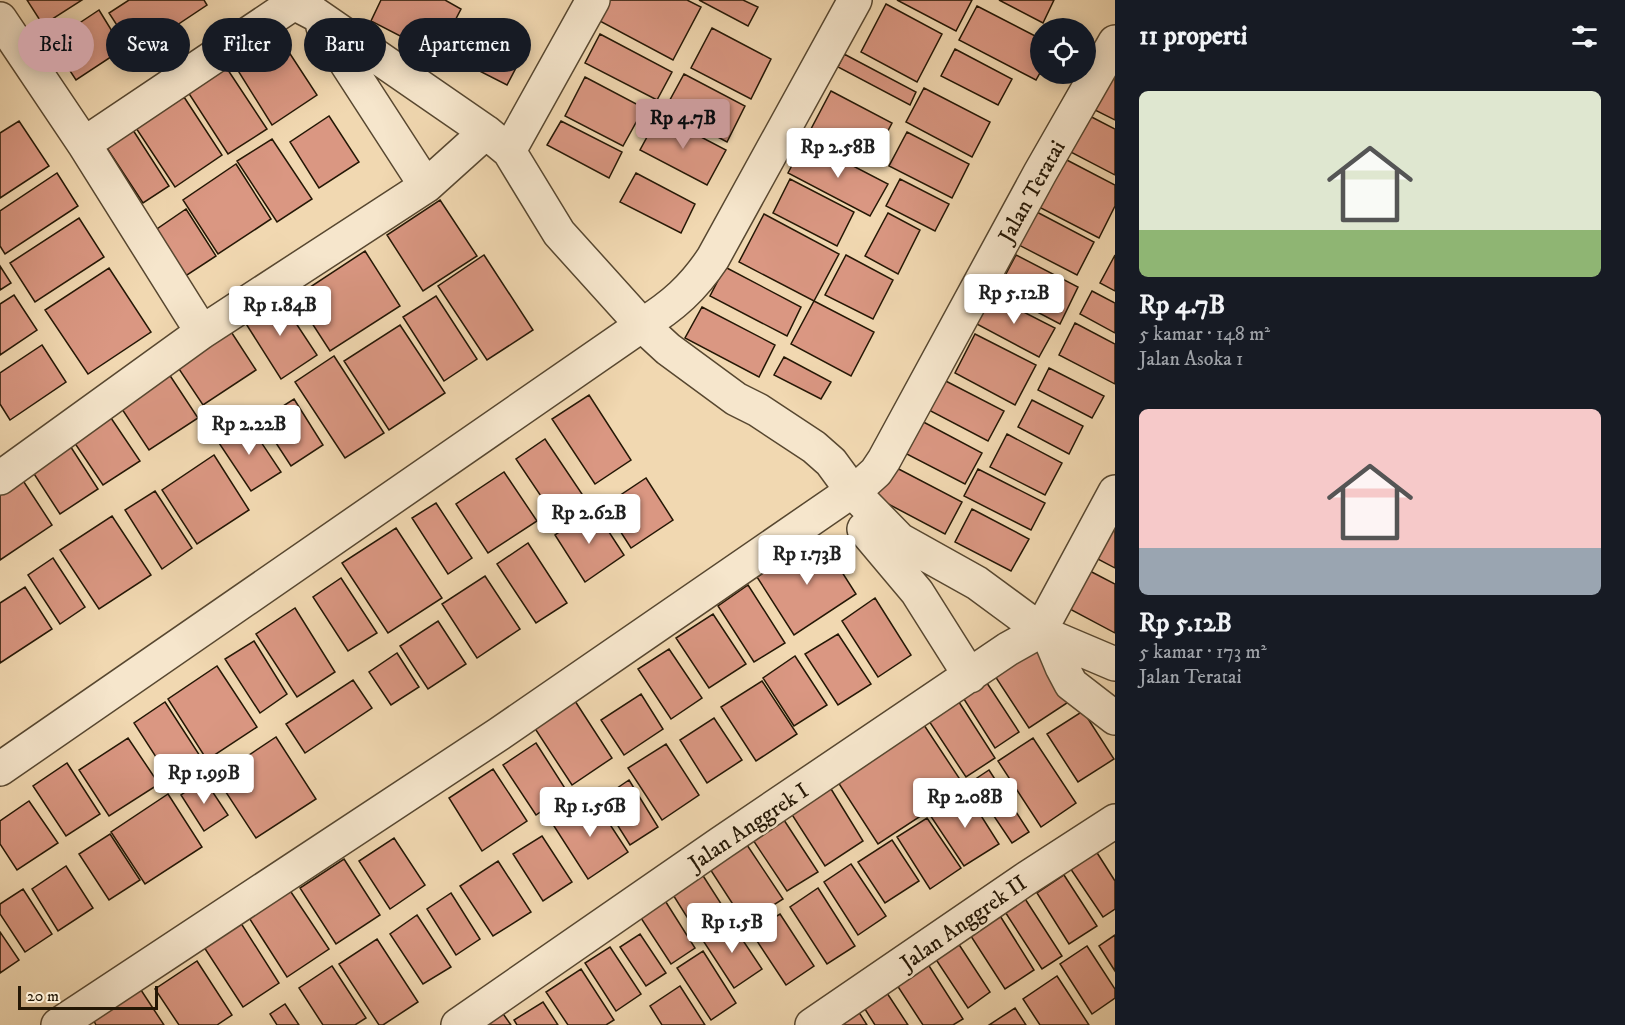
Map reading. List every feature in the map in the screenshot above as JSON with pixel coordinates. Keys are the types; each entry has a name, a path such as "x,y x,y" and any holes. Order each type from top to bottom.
{"street":[{"path":"1,474 202,332 426,186 498,142 593,0"},
{"path":"0,769 642,325 668,310 702,274 713,258 855,0"},
{"path":"306,4 498,142 559,233 642,325 668,350 736,399 758,410 814,447 831,462 846,496 917,592 970,676"},
{"path":"84,144 306,4"},
{"path":"306,4 426,186"},
{"path":"0,19 84,144 202,332"},
{"name":"Jalan Teratai","path":"67,1022 499,734 846,496 876,472 1040,173 1115,42"},
{"path":"1045,633 1115,492"},
{"path":"846,496 900,540 977,583 1045,633 1115,664"},
{"path":"1045,633 1071,684 1115,717"},
{"name":"Jalan Anggrek I","path":"458,1025 721,843 1008,649 1045,633"},
{"name":"Jalan Anggrek II","path":"812,1025 1024,880 1115,821"}],"building":[{"path":"27,0 82,0 54,18 39,18"},
{"path":"129,0 204,0 207,5 188,18 112,18 109,13"},
{"path":"381,0 445,0 461,9 456,18 398,18 398,35 386,29 386,18 372,18"},
{"path":"606,0 687,0 701,7 673,60 596,19"},
{"path":"699,0 743,0 758,7 748,26"},
{"path":"897,0 972,0 956,31"},
{"path":"999,0 1054,0 1045,18 1033,18"},
{"path":"886,4 942,34 917,82 861,52"},
{"path":"977,6 1030,33 1030,77 959,40"},
{"path":"99,10 106,21 106,60 94,68 94,18 87,18"},
{"path":"712,28 771,59 751,99 691,68"},
{"path":"600,34 672,72 657,100 585,63"},
{"path":"955,49 1012,79 998,105 941,76"},
{"path":"844,54 916,92 910,105 838,67"},
{"path":"292,57 317,95 272,125 239,72 292,72"},
{"path":"1115,71 1115,120 1085,105"},
{"path":"71,72 88,72 76,80"},
{"path":"212,72 229,72 267,129 228,154 186,89"},
{"path":"481,72 514,72 507,85"},
{"path":"684,74 745,106 727,142 665,109"},
{"path":"585,77 644,108 623,146 565,116"},
{"path":"924,88 990,122 972,157 906,122"},
{"path":"831,91 892,123 872,161 811,129"},
{"path":"184,97 222,155 175,187 136,128"},
{"path":"1080,111 1115,129 1115,175 1061,147"},
{"path":"659,115 726,150 707,185 640,150"},
{"path":"329,116 359,162 319,188 290,142"},
{"path":"19,121 49,166 0,198 0,133"},
{"path":"561,121 622,152 609,178 547,145"},
{"path":"131,127 169,186 143,203 105,145"},
{"path":"907,132 969,164 952,198 889,166"},
{"path":"272,139 312,199 277,222 237,161"},
{"path":"805,141 888,184 870,216 788,173"},
{"path":"1063,158 1115,185 1115,206 1099,238 1037,206"},
{"path":"236,164 271,219 218,254 183,200"},
{"path":"57,173 78,206 5,254 0,246 0,211"},
{"path":"636,173 695,204 681,233 620,202"},
{"path":"790,179 854,212 837,246 773,213"},
{"path":"900,179 949,204 935,231 886,206"},
{"path":"440,200 477,256 423,291 387,235"},
{"path":"186,209 216,256 184,277 154,231"},
{"path":"1033,210 1094,242 1077,275 1015,243"},
{"path":"888,213 920,230 898,274 865,256"},
{"path":"764,214 839,254 814,301 739,262"},
{"path":"79,218 104,257 35,302 10,263"},
{"path":"365,251 400,306 330,351 295,297"},
{"path":"484,255 533,330 487,360 438,286"},
{"path":"846,255 893,280 873,319 825,295"},
{"path":"1016,255 1078,287 1060,324 997,291"},
{"path":"1115,255 1115,291 1100,283"},
{"path":"0,266 11,283 0,290"},
{"path":"725,267 801,307 787,336 710,296"},
{"path":"109,268 151,332 88,374 45,310"},
{"path":"1092,291 1115,303 1115,333 1080,314"},
{"path":"988,294 1055,328 1039,357 973,322"},
{"path":"14,295 37,330 0,355 0,304"},
{"path":"278,296 317,355 281,379 243,319"},
{"path":"436,296 477,359 444,381 403,317"},
{"path":"814,301 874,332 851,376 791,344"},
{"path":"702,307 775,345 759,377 685,338"},
{"path":"1075,323 1115,344 1115,384 1059,355"},
{"path":"400,325 445,393 389,430 344,361"},
{"path":"228,327 256,370 203,405 175,363"},
{"path":"975,334 1036,365 1015,405 955,373"},
{"path":"42,345 66,382 10,420 0,404 0,373"},
{"path":"334,356 384,433 345,458 295,382"},
{"path":"784,357 831,382 821,399 774,375"},
{"path":"165,368 198,418 149,450 116,400"},
{"path":"1049,368 1104,396 1092,418 1038,390"},
{"path":"938,377 1004,411 988,441 923,407"},
{"path":"589,395 631,460 595,484 552,419"},
{"path":"294,399 323,445 291,466 261,420"},
{"path":"1032,400 1083,426 1069,454 1018,427"},
{"path":"109,415 140,461 103,485 72,439"},
{"path":"914,417 982,453 965,484 897,449"},
{"path":"247,421 281,472 251,491 217,440"},
{"path":"1007,434 1062,463 1045,495 990,467"},
{"path":"65,438 98,489 60,514 27,463"},
{"path":"545,439 582,494 553,514 516,459"},
{"path":"214,455 249,510 197,544 162,490"},
{"path":"891,465 962,502 945,534 875,497"},
{"path":"978,469 1045,503 1031,530 964,496"},
{"path":"504,472 537,521 488,553 456,504"},
{"path":"20,476 52,525 0,560 0,489"},
{"path":"646,478 673,520 631,548 604,506"},
{"path":"155,491 192,548 162,569 125,510"},
{"path":"436,503 472,558 448,574 412,518"},
{"path":"594,509 624,555 585,582 555,535"},
{"path":"972,509 1029,539 1011,571 955,542"},
{"path":"112,516 151,575 99,609 60,550"},
{"path":"1109,525 1115,528 1115,568 1092,556"},
{"path":"396,528 442,598 388,633 342,563"},
{"path":"819,536 856,594 794,635 757,577"},
{"path":"528,543 567,603 536,623 497,564"},
{"path":"53,558 85,607 60,624 28,575"},
{"path":"1086,569 1115,584 1115,633 1066,607"},
{"path":"485,576 520,629 477,658 442,604"},
{"path":"341,578 377,633 348,651 313,597"},
{"path":"748,585 785,643 754,662 718,606"},
{"path":"25,587 52,629 0,663 0,603"},
{"path":"875,598 911,655 878,677 842,621"},
{"path":"295,608 335,672 297,697 256,634"},
{"path":"713,614 746,664 709,688 676,638"},
{"path":"438,621 466,664 428,689 400,646"},
{"path":"838,634 871,684 838,705 805,654"},
{"path":"254,641 287,694 260,713 225,659"},
{"path":"1036,643 1073,699 1029,728 993,673"},
{"path":"669,649 702,698 671,719 638,669"},
{"path":"397,653 419,687 391,705 369,672"},
{"path":"795,656 827,705 794,726 763,678"},
{"path":"217,666 257,727 207,760 168,699"},
{"path":"353,680 372,708 305,753 286,724"},
{"path":"985,680 1019,732 995,748 962,696"},
{"path":"762,681 797,734 756,761 721,707"},
{"path":"641,694 663,729 624,755 601,720"},
{"path":"957,699 995,758 966,777 927,718"},
{"path":"575,701 612,758 572,785 534,727"},
{"path":"165,702 200,756 169,777 134,723"},
{"path":"1083,711 1114,759 1078,782 1047,734"},
{"path":"714,718 742,760 707,783 680,740"},
{"path":"922,722 965,787 878,844 836,779"},
{"path":"276,737 316,799 256,838 216,777"},
{"path":"128,738 159,784 109,816 79,770"},
{"path":"1033,738 1076,803 1041,827 998,761"},
{"path":"536,743 568,793 536,815 503,765"},
{"path":"666,744 699,795 662,820 628,768"},
{"path":"67,763 100,814 66,836 33,786"},
{"path":"493,769 527,821 482,851 449,798"},
{"path":"989,770 1029,832 1012,843 971,782"},
{"path":"204,779 228,815 204,831 181,795"},
{"path":"629,780 658,827 630,845 601,799"},
{"path":"828,784 863,841 825,866 789,810"},
{"path":"966,792 999,844 964,866 930,815"},
{"path":"168,794 202,847 145,884 111,832"},
{"path":"592,797 628,852 588,879 552,823"},
{"path":"29,801 58,843 17,870 0,844 0,821"},
{"path":"782,817 818,872 787,891 751,837"},
{"path":"927,818 961,868 930,889 897,837"},
{"path":"110,834 140,880 109,900 79,854"},
{"path":"542,836 572,882 543,901 513,854"},
{"path":"394,838 425,885 390,909 359,861"},
{"path":"892,840 919,881 885,903 858,862"},
{"path":"747,845 783,899 745,923 710,869"},
{"path":"1094,848 1115,881 1115,909 1103,917 1068,865"},
{"path":"344,859 380,915 336,944 300,888"},
{"path":"498,861 531,912 493,936 460,886"},
{"path":"851,864 886,916 858,935 824,882"},
{"path":"66,866 93,908 58,931 32,889"},
{"path":"700,871 727,913 697,933 670,890"},
{"path":"1064,875 1097,926 1069,944 1037,893"},
{"path":"287,886 329,949 287,977 246,913"},
{"path":"818,888 855,946 827,964 790,907"},
{"path":"23,889 52,934 25,952 0,914 0,904"},
{"path":"1020,891 1062,956 1042,969 1000,904"},
{"path":"451,893 480,939 456,955 427,909"},
{"path":"664,899 695,948 671,964 639,915"},
{"path":"997,911 1034,970 1005,989 967,930"},
{"path":"780,914 814,966 786,985 751,932"},
{"path":"417,915 451,967 423,984 390,934"},
{"path":"237,917 279,983 243,1007 200,941"},
{"path":"730,921 762,969 734,988 702,939"},
{"path":"0,932 19,960 0,973"},
{"path":"640,934 666,973 646,986 620,947"},
{"path":"1115,935 1115,971 1099,946"},
{"path":"377,939 418,1002 383,1025 379,1025 339,964"},
{"path":"958,943 990,992 968,1008 935,958"},
{"path":"1087,946 1115,989 1115,998 1092,1014 1060,964"},
{"path":"610,947 641,994 616,1011 585,963"},
{"path":"703,951 736,1003 711,1020 677,968"},
{"path":"924,958 963,1019 953,1025 923,1025 893,979"},
{"path":"197,961 232,1015 217,1025 179,1025 155,989"},
{"path":"332,966 366,1018 355,1025 323,1025 299,988"},
{"path":"581,969 614,1020 606,1025 568,1025 546,992"},
{"path":"1057,976 1089,1025 1040,1025 1023,999"},
{"path":"680,986 705,1025 662,1025 650,1006"},
{"path":"139,987 164,1025 96,1025 92,1017"},
{"path":"885,990 908,1025 875,1025 863,1006"},
{"path":"543,1002 558,1025 517,1025 514,1020"},
{"path":"285,1004 299,1025 277,1025 270,1014"},
{"path":"855,1006 867,1025 826,1025"},
{"path":"499,1008 511,1025 473,1025"},
{"path":"1015,1008 1026,1025 989,1025"}]}
